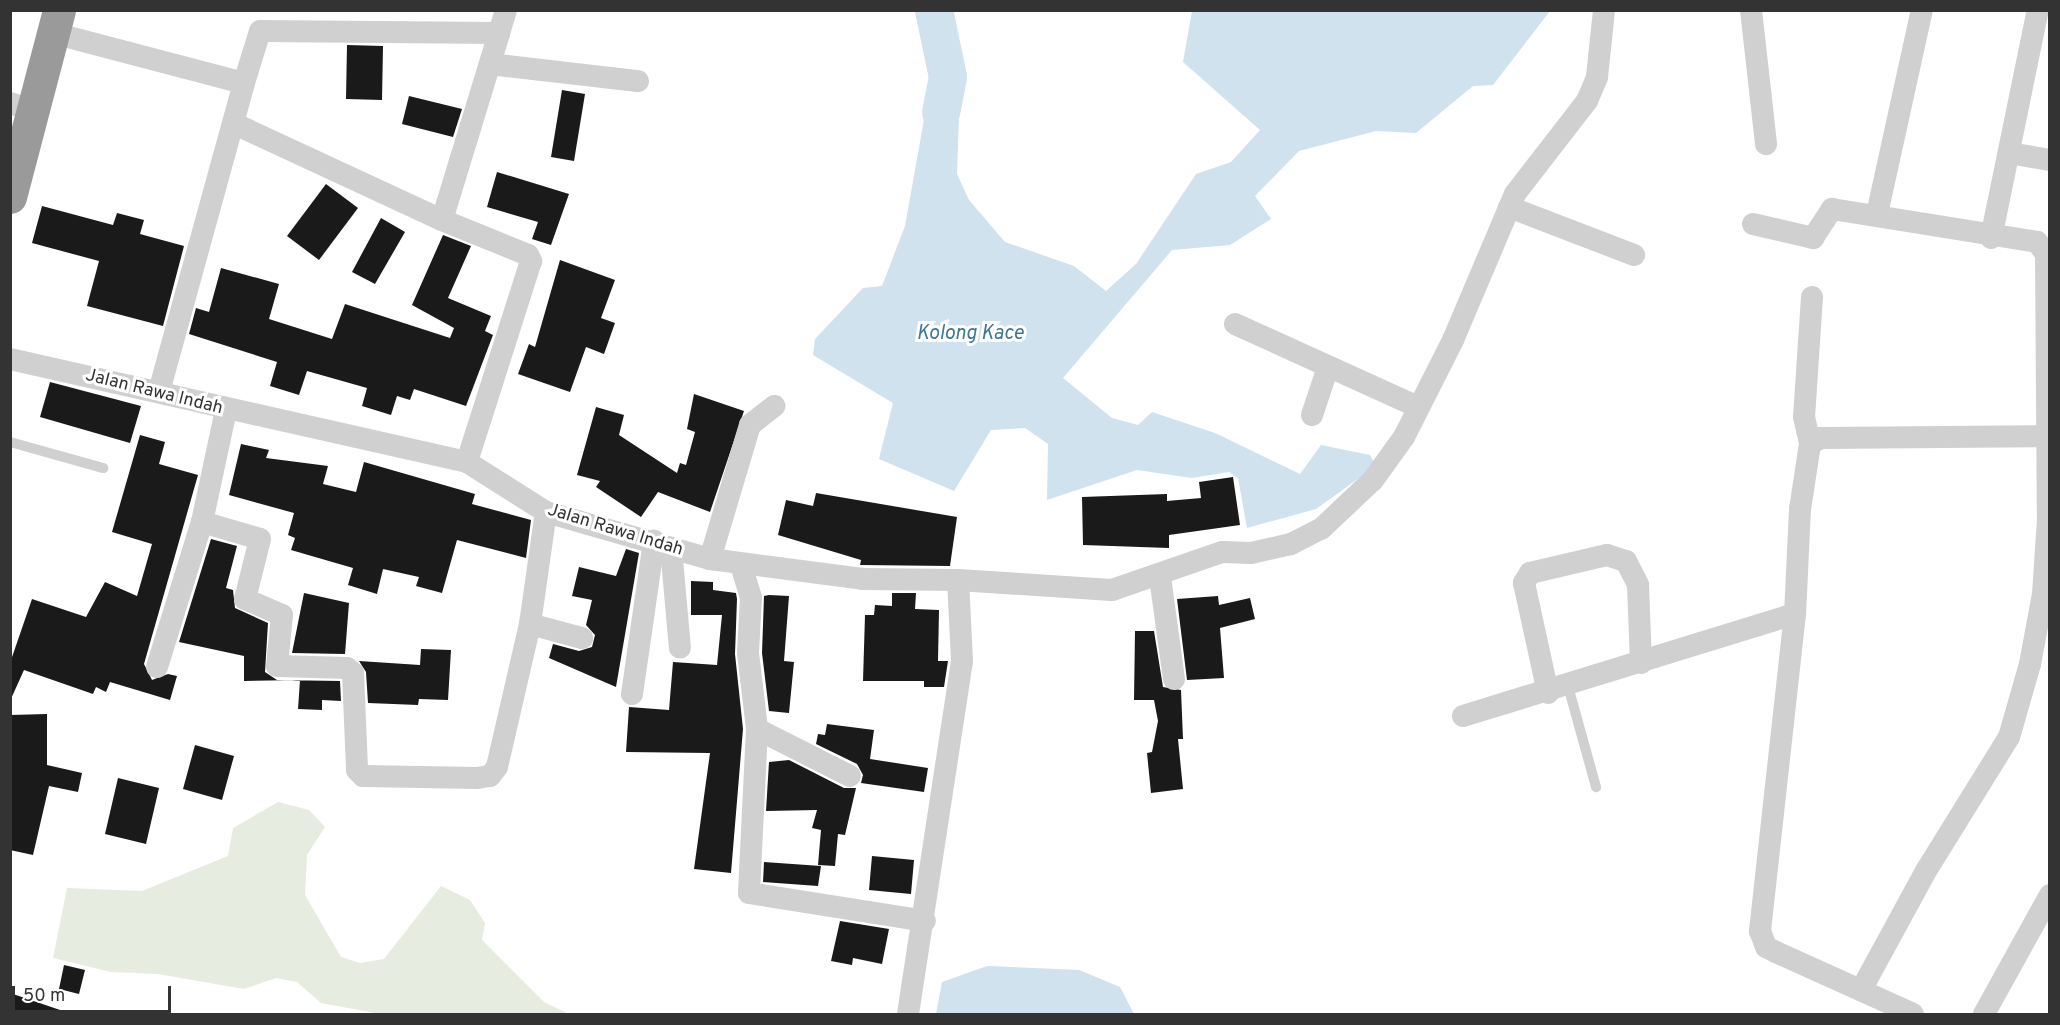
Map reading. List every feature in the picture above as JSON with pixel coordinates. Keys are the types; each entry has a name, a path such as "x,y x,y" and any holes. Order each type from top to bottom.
{"highway":[{"path":"10,197 20,122 56,22"}],"street":[{"path":"442,220 506,10"},
{"name":"Jalan Rawa Indah","path":"10,359 159,392 226,410 467,462 546,512 710,559 741,565 863,579 958,580 1112,590 1160,577 1222,552 1251,553 1291,544 1321,529 1340,513 1390,457 1453,340 1509,207 1587,101 1597,77 1604,10"},
{"path":"1751,10 1766,144"},
{"path":"1877,214 1922,10"},
{"path":"1991,238 2038,10"},
{"path":"159,392 262,21 499,33"},
{"path":"56,22 244,84"},
{"path":"490,64 638,81"},
{"path":"235,124 442,220 528,255 531,261 467,462"},
{"path":"2009,153 2049,160"},
{"path":"1509,207 1634,255"},
{"path":"1753,224 1813,238 1832,209 1877,214 1991,238 2037,242 2046,254 2049,436 2043,594 2030,664 2009,738 1927,868 1862,988"},
{"path":"1812,297 1804,417 1810,444 1800,509 1795,614 1760,931 1766,947 1862,988 1913,1014"},
{"path":"1235,324 1418,407"},
{"path":"1312,415 1328,367"},
{"path":"710,559 750,425 774,406"},
{"path":"158,667 202,522 226,410"},
{"path":"1810,444 1821,438 2049,436"},
{"path":"202,522 260,538 245,599 282,615 277,666 347,668 353,673 357,770 363,776 490,776 497,767 530,624 546,512"},
{"path":"663,544 680,648"},
{"path":"632,694 663,544"},
{"path":"1558,689 1524,583 1530,573 1607,555 1626,561 1638,585 1641,663"},
{"path":"741,565 751,597 748,653 757,729 749,893 925,921"},
{"path":"1160,577 1174,680"},
{"path":"908,1014 925,921 962,661 958,580"},
{"path":"1463,716 1558,689 1795,614"},
{"path":"530,624 582,638"},
{"path":"757,729 850,776"},
{"path":"1984,1014 2049,895"}],"lane":[{"path":"10,442 103,468"},
{"path":"1558,689 1596,787"}],"shaded area":[{"path":"278,802 309,810 325,827 307,855 305,895 341,957 360,963 384,959 441,886 470,900 485,923 482,940 544,1002 569,1014 380,1014 321,1003 297,982 276,978 244,989 158,974 111,972 53,958 67,888 142,891 228,856 233,828"}],"water":[{"name":"Kolong Kace","path":"1192,11 1550,11 1493,85 1473,86 1416,133 1376,131 1299,151 1255,196 1271,219 1230,245 1172,250 1063,378 1112,418 1138,425 1152,412 1215,433 1300,474 1321,445 1370,455 1376,466 1316,509 1247,528 1238,478 1229,472 1192,478 1137,470 1047,500 1048,444 1025,428 991,430 954,491 879,459 893,403 813,355 815,339 863,288 882,286 905,226 933,69 961,56 957,174 969,200 1005,242 1074,266 1106,291 1136,264 1196,174 1231,162 1260,130 1183,62"},
{"path":"987,966 1079,970 1120,987 1134,1014 936,1014 942,982"}],"building":[{"path":"347,45 383,46 382,100 346,99"},
{"path":"562,90 585,94 574,161 551,157"},
{"path":"409,96 462,109 453,137 402,124"},
{"path":"497,172 569,194 551,245 532,239 538,222 487,207"},
{"path":"326,184 358,208 319,260 287,236"},
{"path":"42,206 113,225 117,213 144,220 140,234 184,246 163,326 87,306 99,261 32,243"},
{"path":"381,218 405,232 375,284 352,272"},
{"path":"443,235 471,246 448,298 491,316 485,331 493,335 466,406 414,389 410,400 397,396 391,415 362,406 367,388 307,371 299,395 270,386 277,362 189,334 196,308 209,312 221,268 279,284 269,319 332,339 345,304 450,338 454,328 412,305"},
{"path":"560,260 615,280 601,318 615,323 604,354 586,347 570,392 518,374 529,344 535,347"},
{"path":"50,382 141,406 130,443 40,417"},
{"path":"694,394 744,411 710,512 658,492 641,517 596,487 600,481 577,475 596,407 624,415 619,435 677,473 680,463 686,465 695,432 687,429"},
{"path":"140,435 165,442 159,464 198,475 144,664 152,680 168,674 177,676 170,700 110,682 106,692 96,687 93,694 24,670 10,701 10,663 32,599 86,617 105,582 137,596 152,544 112,532"},
{"path":"241,444 269,450 266,458 328,466 323,484 356,492 364,462 475,494 472,504 531,520 526,558 457,540 442,593 416,586 419,577 383,569 377,594 348,585 353,568 291,550 295,538 288,535 294,513 229,495"},
{"path":"1233,477 1240,525 1169,535 1169,548 1083,545 1082,497 1167,494 1167,501 1201,498 1199,482"},
{"path":"816,493 957,517 950,566 860,565 861,560 778,535 786,500 813,506"},
{"path":"211,539 237,546 226,588 233,590 235,608 268,623 265,672 277,680 289,680 244,681 244,656 179,642"},
{"path":"626,549 639,553 616,687 549,658 553,644 579,651 592,647 595,635 586,625 592,600 572,596 579,567 616,576"},
{"path":"691,581 713,582 713,590 736,593 737,599 735,654 743,729 731,873 694,869 710,753 626,752 629,707 669,710 673,662 717,665 722,615 691,615"},
{"path":"304,593 349,603 345,654 292,653"},
{"path":"892,593 916,593 915,609 939,610 938,661 948,661 944,687 924,687 924,681 863,681 865,615 874,615 875,605 892,606"},
{"path":"764,596 789,596 784,661 794,662 789,713 769,711 762,653"},
{"path":"1218,596 1219,605 1250,598 1255,619 1220,628 1224,678 1187,680 1177,599"},
{"path":"1135,631 1154,631 1163,687 1181,690 1183,739 1178,739 1183,789 1151,793 1147,753 1152,752 1158,721 1154,700 1134,700"},
{"path":"421,649 451,650 448,700 419,699 418,705 368,703 366,672 359,661 420,665"},
{"path":"300,680 340,681 341,701 322,700 322,710 298,709"},
{"path":"47,714 47,765 82,773 78,792 49,786 33,855 10,850 10,715"},
{"path":"827,724 874,730 870,759 928,768 924,792 861,783 863,775 857,764 816,744 818,734 825,735"},
{"path":"195,745 234,756 222,800 183,789"},
{"path":"789,760 844,788 856,788 845,835 838,834 835,866 818,865 821,830 812,828 817,810 766,811 769,762"},
{"path":"118,778 159,788 146,844 105,834"},
{"path":"872,856 914,860 911,894 869,890"},
{"path":"764,862 821,866 818,886 763,882"},
{"path":"840,921 889,929 882,964 853,958 852,965 831,961"},
{"path":"64,965 85,970 79,994 59,989"},
{"path":"10,993 66,1012 65,1014 10,1014"}],"waterway":[{"path":"934,10 948,77 941,112"}]}
